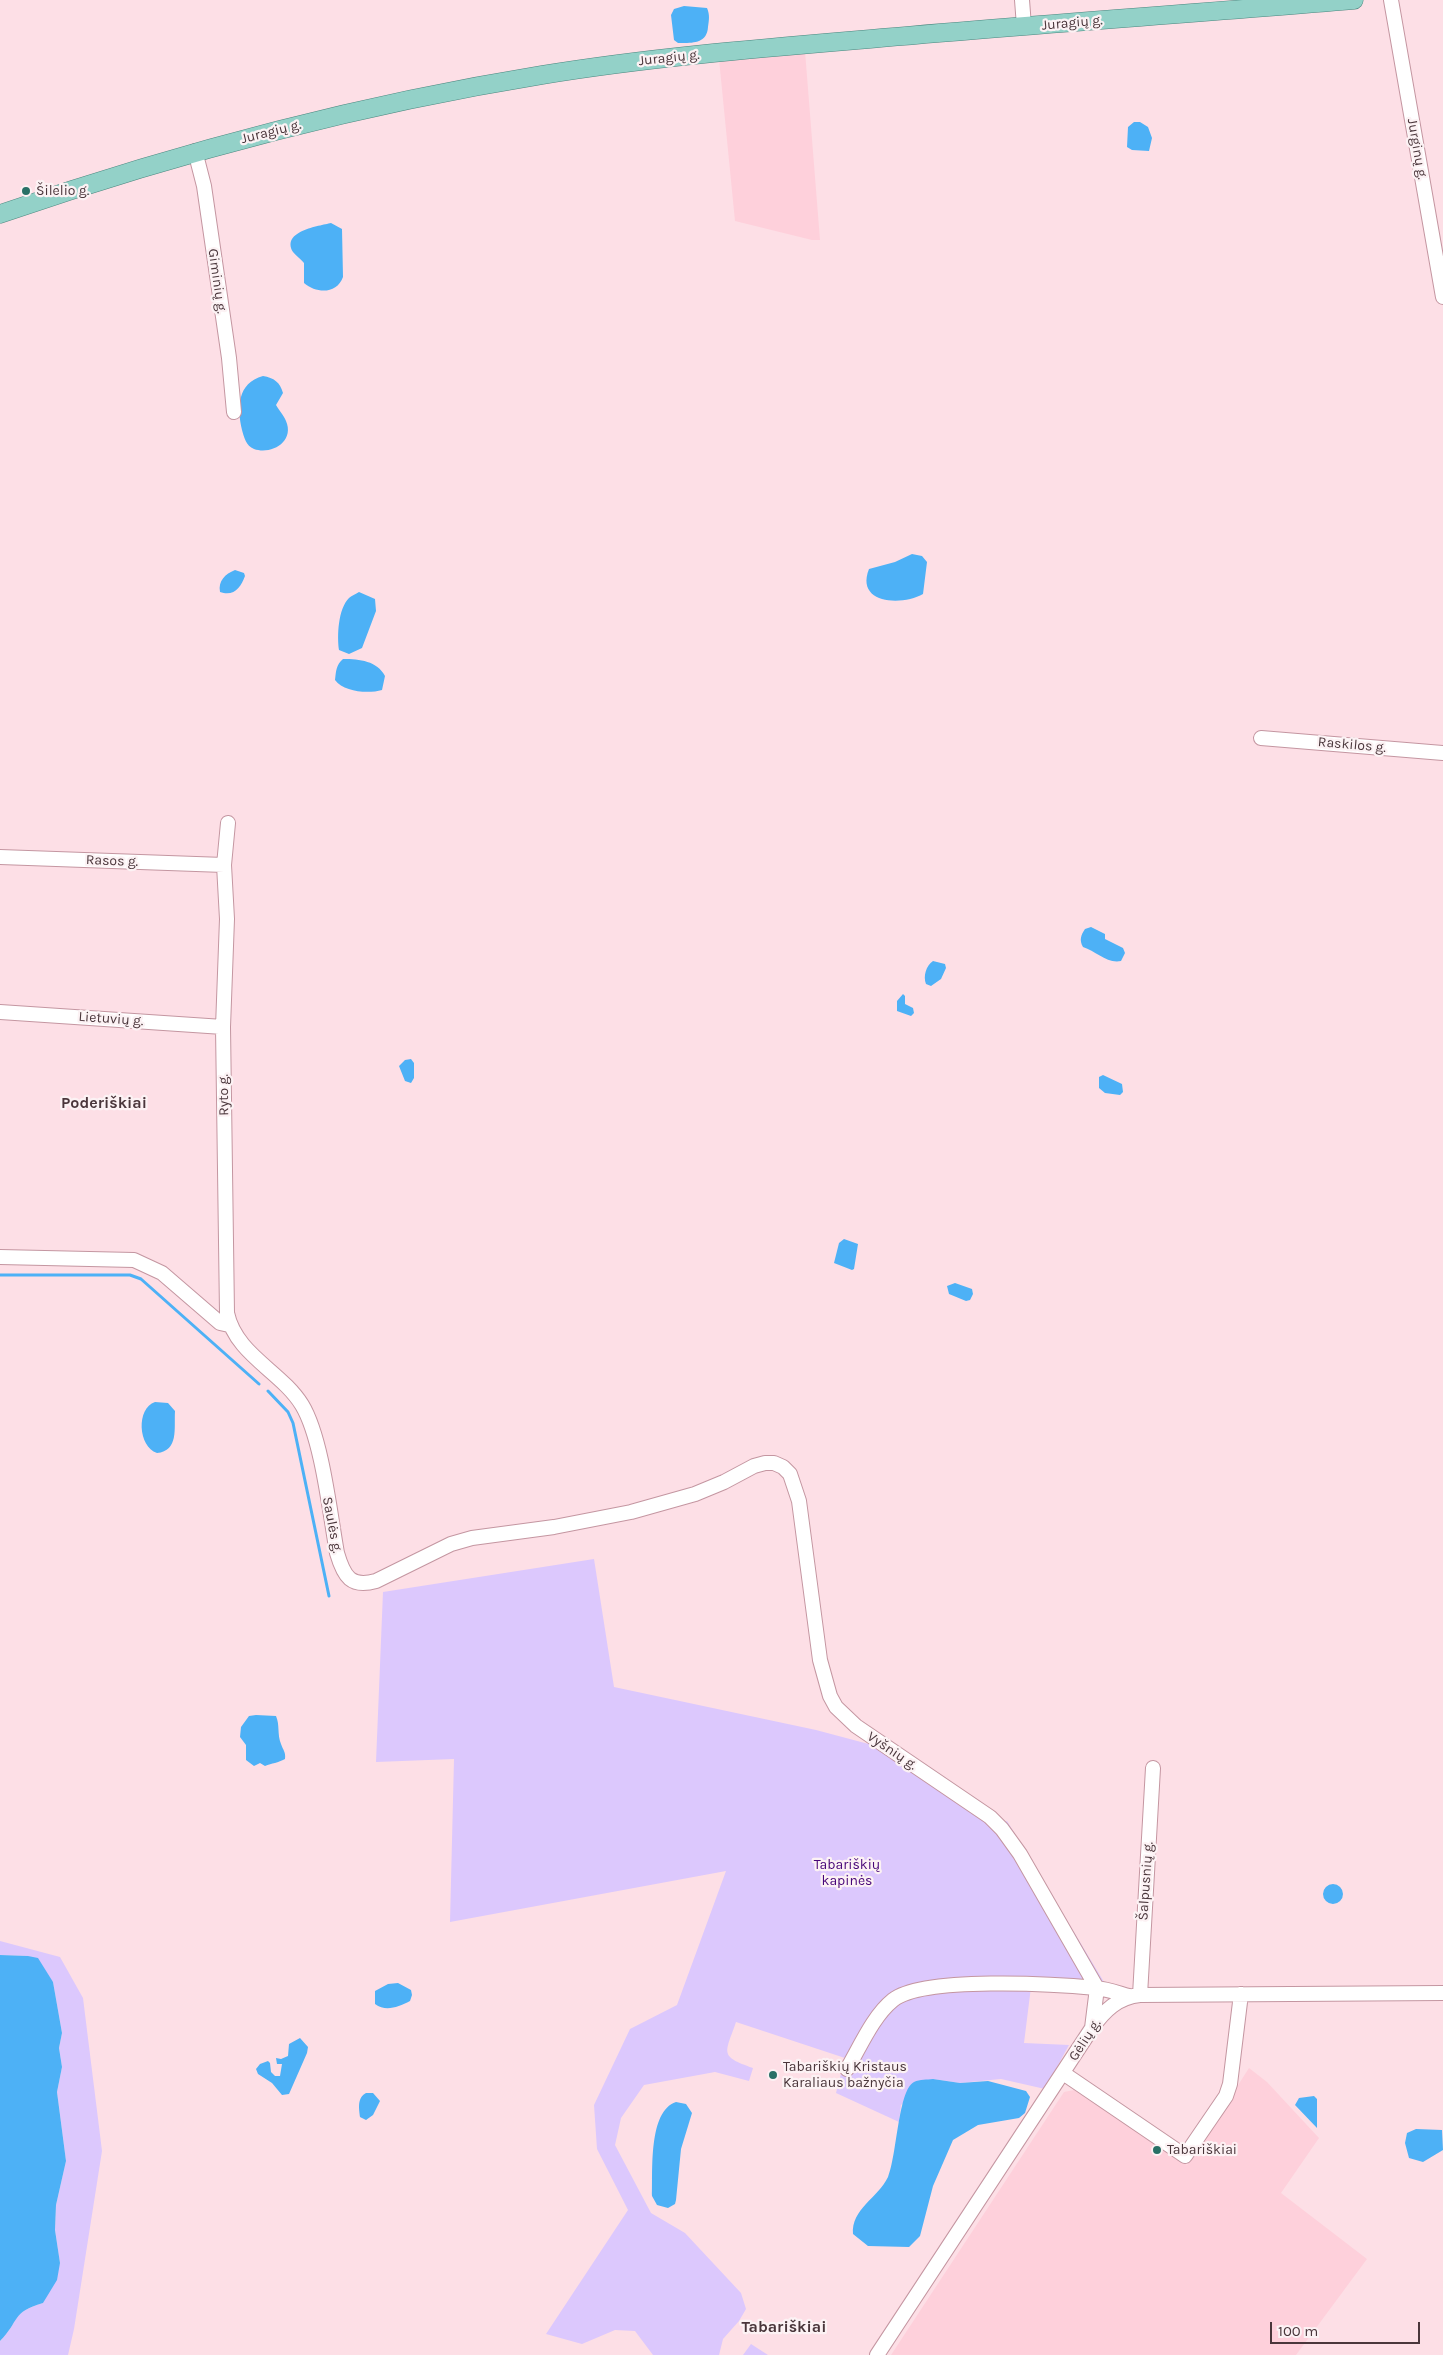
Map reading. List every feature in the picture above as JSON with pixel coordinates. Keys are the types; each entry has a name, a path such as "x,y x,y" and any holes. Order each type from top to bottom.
{"main road":[{"name":"Juragių g.","path":"0,214 196,151 362,110 484,85 580,69 783,47 1354,0"}],"street":[{"path":"1022,0 1024,26"},
{"name":"Jurginų g.","path":"1392,0 1443,297"},
{"name":"Giminių g.","path":"196,151 204,186 229,358 234,412"},
{"name":"Raskilos g.","path":"1261,738 1443,753"},
{"name":"Ryto g.","path":"228,822 224,865 227,919 223,1027 227,1313 229,1325"},
{"name":"Rasos g.","path":"0,858 224,865"},
{"name":"Lietuvių g.","path":"0,1012 223,1027"},
{"name":"Saulės g.","path":"0,1257 134,1260 162,1273 220,1324 229,1325 250,1354 292,1392 302,1406 317,1446 341,1568 348,1577 358,1584 376,1581 451,1544 472,1538 578,1523 632,1512 710,1488 754,1466 774,1463 783,1467"},
{"name":"Vyšnių g.","path":"783,1467 792,1478 799,1501 820,1660 830,1696 836,1707 856,1726 990,1817 1002,1829 1020,1854 1097,1988"},
{"name":"Šalpusnių g.","path":"1134,1995 1153,1768"},
{"path":"847,2069 883,2011 893,2000 908,1993 969,1982 1097,1988 1134,1995 1443,1993"},
{"path":"1092,2028 1097,1988"},
{"path":"1063,2073 1185,2156 1226,2096 1230,2084 1241,1994"},
{"name":"Gėlių g.","path":"877,2355 1103,2012 1134,1995"}],"shaded area":[{"path":"805,51 820,240 812,240 735,221 719,59"},
{"path":"1249,2068 1267,2082 1319,2138 1281,2193 1367,2259 1296,2355 891,2355 1064,2092 1074,2090 1187,2165"}],"green space":[{"name":"Tabariškių kapinės","path":"594,1559 614,1687 816,1730 876,1746 995,1826 1007,1821 1104,1982 1032,1979 1024,2043 1069,2045 1045,2089 1001,2079 960,2083 933,2079 901,2105 899,2122 836,2093 845,2058 736,2022 729,2041 728,2052 734,2060 753,2068 749,2081 715,2072 644,2085 621,2118 615,2145 651,2213 685,2233 741,2293 746,2309 739,2321 723,2339 719,2355 653,2355 635,2331 615,2330 582,2344 546,2334 628,2210 597,2149 594,2105 630,2029 677,2005 726,1871 450,1922 454,1759 376,1762 383,1592"},
{"path":"0,1941 60,1957 83,1998 102,2151 74,2329 68,2355 0,2355 0,2341 21,2314 33,2306 43,2303 60,2263 55,2230 56,2205 66,2161 57,2092 62,2067 59,2048 62,2033 53,1982 28,1956 0,1955"},
{"path":"751,2344 768,2355 743,2355"}],"water":[{"path":"684,6 707,8 709,18 707,33 702,40 678,43 674,40 671,15 674,9"},
{"path":"1134,122 1140,122 1148,127 1152,138 1149,151 1132,150 1127,147 1128,127"},
{"path":"331,223 342,229 343,277 336,287 326,290 315,289 304,283 304,263 293,252 292,239 303,231"},
{"path":"263,376 276,381 282,389 283,393 276,405 285,419 288,428 284,441 280,445 267,450 254,449 249,446 240,422 241,397 244,390 254,379"},
{"path":"912,554 922,556 927,562 923,594 914,598 893,601 874,595 866,581 869,569 895,562"},
{"path":"235,570 244,573 245,576 241,584 233,592 220,592 220,584 223,578"},
{"path":"359,592 375,599 376,611 362,648 349,654 339,650 340,616 345,603 350,597"},
{"path":"343,659 362,660 377,667 385,676 382,690 370,692 357,691 339,684 335,680 336,671"},
{"path":"1091,927 1105,934 1105,939 1123,948 1125,953 1121,961 1111,961 1083,947 1081,942 1082,935 1085,929"},
{"path":"933,961 945,964 946,968 941,979 931,986 926,984 925,975 927,968"},
{"path":"903,994 905,996 905,1004 913,1008 914,1013 911,1016 897,1011 897,1001"},
{"path":"411,1059 414,1063 414,1078 411,1083 405,1081 399,1066 405,1060"},
{"path":"1103,1075 1122,1084 1123,1092 1120,1095 1105,1093 1099,1088 1099,1077"},
{"path":"844,1239 858,1244 854,1269 852,1270 834,1263 839,1243"},
{"path":"955,1283 972,1289 973,1294 970,1300 966,1301 949,1294 947,1286"},
{"path":"155,1402 168,1403 175,1411 175,1431 172,1443 169,1448 157,1453 146,1443 142,1428 142,1419 145,1412"},
{"path":"249,1716 276,1716 285,1759 265,1766 260,1763 254,1766 246,1760 246,1745 240,1737 241,1727"},
{"path":"1333,1884 1340,1887 1343,1894 1340,1901 1333,1904 1326,1901 1323,1894 1326,1887"},
{"path":"0,1955 38,1958 53,1982 62,2033 59,2048 62,2067 57,2092 66,2161 56,2205 55,2230 60,2263 57,2280 43,2303 33,2306 21,2314 0,2341"},
{"path":"398,1983 411,1990 410,2001 397,2007 388,2008 375,2004 375,1991 388,1984"},
{"path":"300,2038 308,2047 307,2053 289,2094 282,2095 272,2083 258,2074 256,2069 260,2064 268,2061 271,2072 275,2076 280,2076 282,2064 277,2064 276,2058 281,2059 288,2056 289,2044"},
{"path":"933,2079 960,2083 988,2081 1026,2091 1030,2097 1025,2113 1019,2118 978,2125 953,2140 933,2186 920,2236 909,2247 868,2246 853,2234 856,2218 888,2177 904,2097 914,2082"},
{"path":"366,2093 373,2093 380,2101 373,2115 366,2120 360,2117 359,2107 361,2098"},
{"path":"1314,2096 1317,2099 1317,2128 1295,2105 1299,2098"},
{"path":"676,2102 686,2104 692,2113 681,2149 675,2204 668,2208 657,2205 652,2196 654,2143 656,2129 661,2117 667,2108"},
{"path":"1416,2129 1442,2130 1443,2150 1423,2162 1409,2158 1405,2143 1407,2133"}],"waterway":[{"path":"0,1275 130,1275 141,1279 259,1384"},
{"path":"268,1391 288,1412 293,1423 329,1596"}],"place":[{"name":"Šilelio g.","path":"26,191"},
{"name":"Tabariškių Kristaus Karaliaus bažnyčia","path":"773,2075"},
{"name":"Tabariškiai","path":"1157,2150"}],"district":[{"name":"Poderiškiai","path":"104,1103"},
{"name":"Tabariškiai","path":"784,2327"}]}
